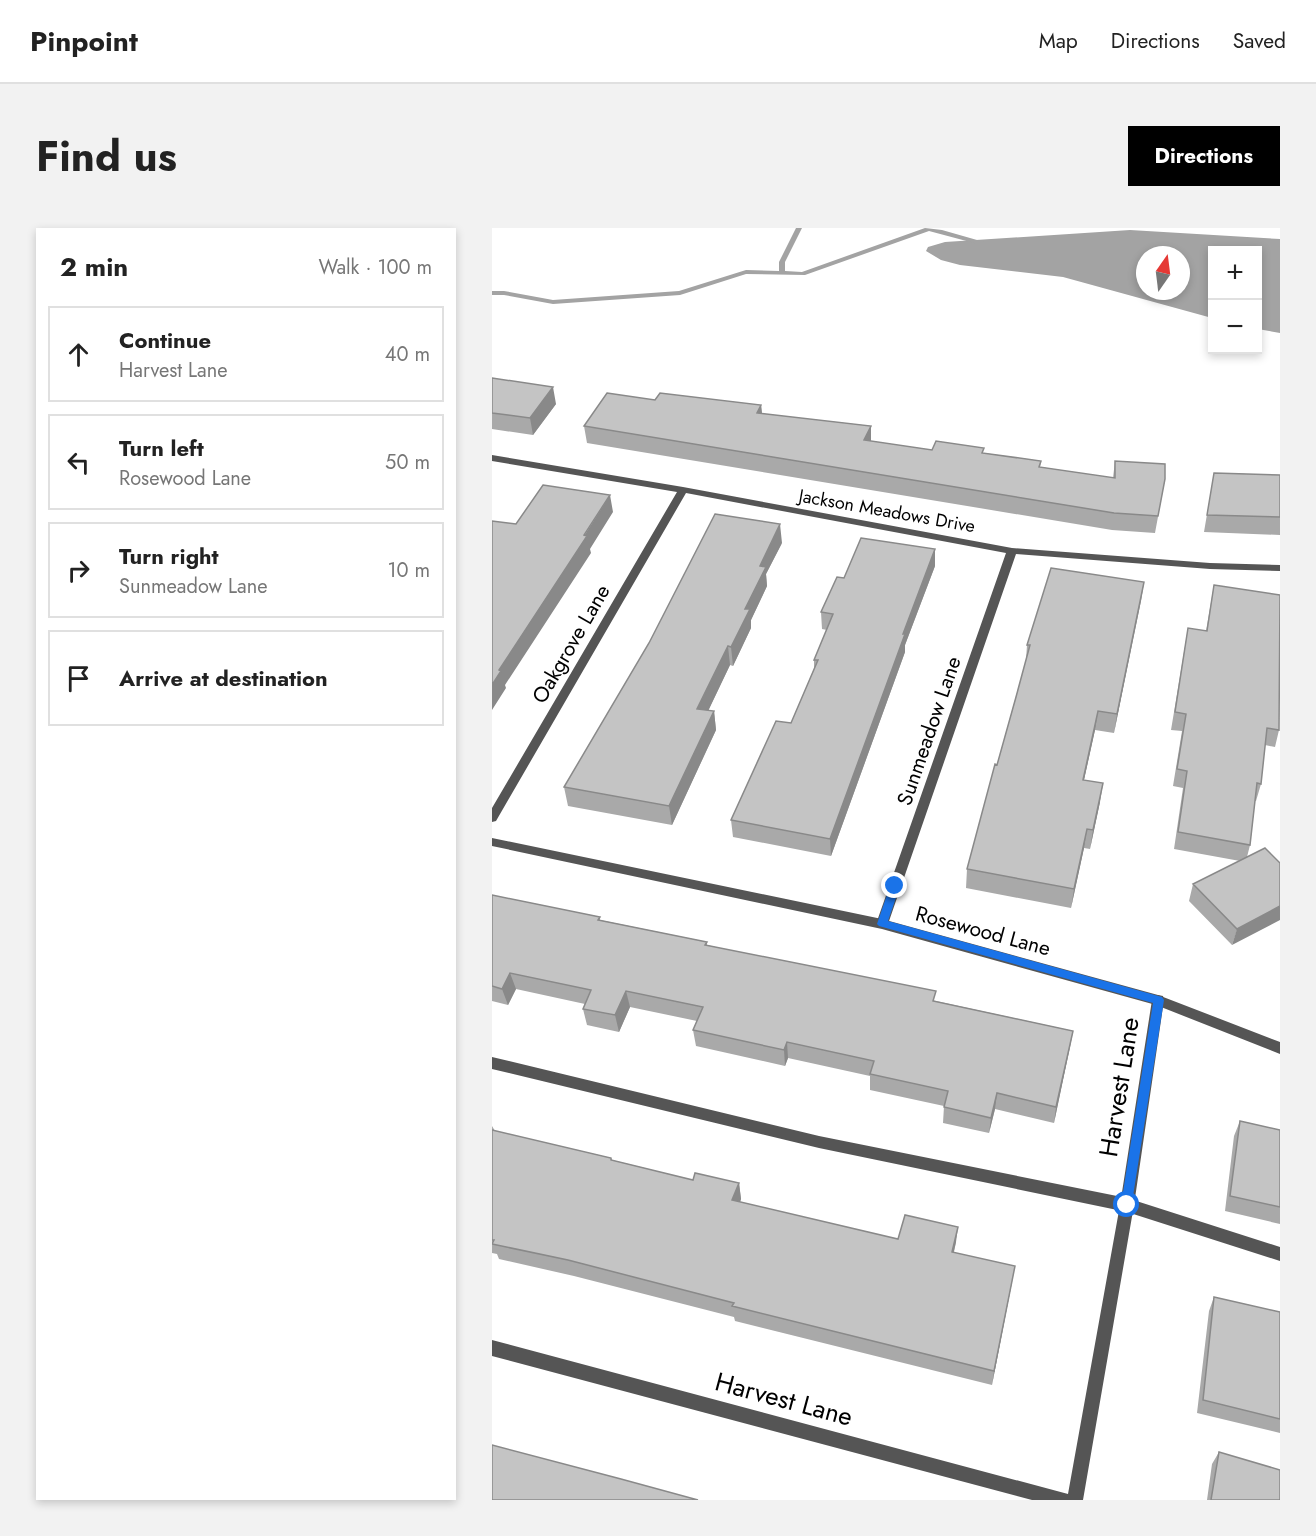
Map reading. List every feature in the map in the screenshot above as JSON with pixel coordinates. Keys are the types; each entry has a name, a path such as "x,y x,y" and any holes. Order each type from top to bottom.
{"street":[{"name":"Jackson Meadows Drive","path":"492,458 683,490 1012,551 1210,566 1280,568"},
{"name":"Oakgrove Lane","path":"492,818 683,490"},
{"name":"Sunmeadow Lane","path":"882,924 1012,551"},
{"name":"Rosewood Lane","path":"492,842 882,924 1158,1000 1280,1048"},
{"name":"Harvest Lane","path":"1075,1500 1127,1205 1158,1000"},
{"path":"492,1063 819,1142 1127,1205 1280,1254"},
{"name":"Harvest Lane","path":"492,1347 1063,1500"}],"shaded area":[{"path":"1130,230 1280,239 1280,333 1262,330 1262,246 1208,246 1208,317 1147,300 1190,300 1190,246 1136,246 1136,297 1063,277 960,265 941,260 926,251 928,247 945,242"}],"building":[{"path":"492,378 553,387 530,418 492,413"},
{"path":"607,393 655,400 660,393 761,405 757,413 871,426 864,440 932,450 936,441 984,448 982,453 1041,461 1039,467 1115,478 1115,461 1165,464 1165,479 1158,516 1114,513 584,426"},
{"path":"1214,473 1280,475 1280,517 1207,515"},
{"path":"543,485 610,495 584,535 587,536 499,670 501,671 492,685 492,521 516,524"},
{"path":"715,514 780,524 760,566 766,567 745,609 750,609 731,647 728,646 697,709 714,711 669,806 564,787 649,643"},
{"path":"861,538 935,549 830,839 731,820 776,721 791,723 818,660 814,660 833,614 821,612 837,577 844,578"},
{"path":"1051,568 1144,582 1117,714 1098,711 1083,780 1103,783 1093,830 1087,829 1074,889 967,869 1030,645 1027,645"},
{"path":"1214,585 1280,595 1279,730 1267,728 1261,784 1257,783 1250,845 1178,832 1187,771 1177,769 1186,714 1175,712 1188,628 1207,631"},
{"path":"1265,848 1280,863 1280,906 1237,929 1193,884"},
{"path":"492,895 707,942 705,945 936,991 933,1001 1073,1031 1056,1107 997,1093 991,1118 944,1107 948,1091 870,1074 874,1061 787,1042 784,1050 693,1030 703,1007 626,991 615,1015 583,1009 591,990 510,973 502,989 492,986"},
{"path":"1240,1121 1280,1130 1280,1207 1230,1196"},
{"path":"492,1130 693,1180 695,1173 739,1183 732,1200 898,1239 905,1215 958,1227 952,1252 1015,1266 994,1371 732,1306 734,1303 568,1260 492,1244 494,1240 492,1240"},
{"path":"1214,1297 1280,1312 1280,1419 1203,1400"},
{"path":"492,1445 621,1479 698,1500 492,1500"},
{"path":"1219,1452 1280,1470 1280,1500 1211,1500"}],"waterway":[{"path":"782,273 782,262 799,228"},
{"path":"782,273 803,274 928,229 981,242"},
{"path":"492,293 553,302 680,293 746,272 782,273"}],"route":[{"path":"895,886 882,924 1158,1000 1127,1205"}]}
